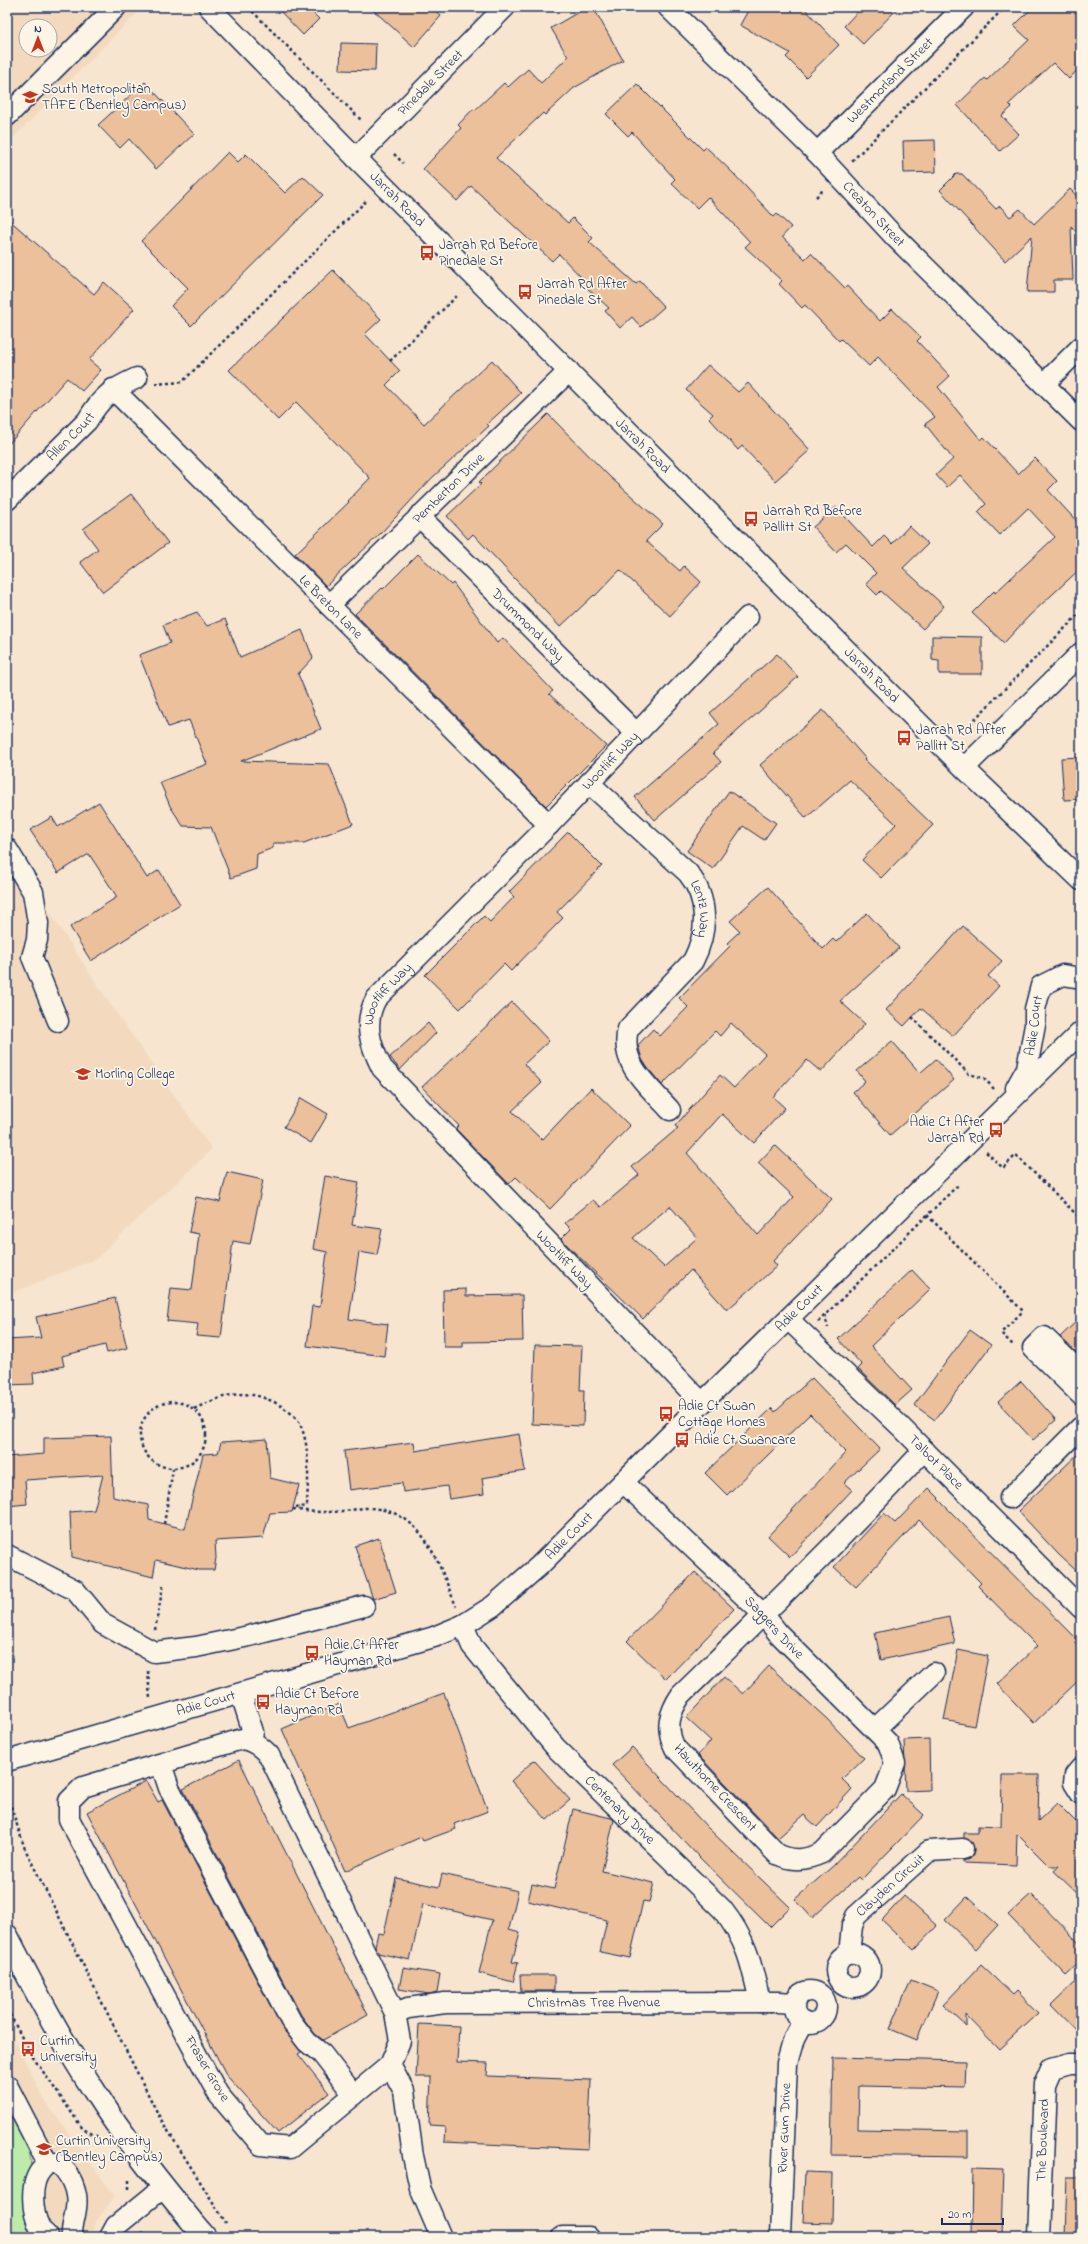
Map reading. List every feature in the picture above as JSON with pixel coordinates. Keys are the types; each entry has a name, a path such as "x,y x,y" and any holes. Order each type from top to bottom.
{"main road":[{"path":"7,1936 36,1992 95,2093 164,2187 205,2237"}],"street":[{"path":"7,116 116,7"},
{"name":"Jarrah Road","path":"210,7 356,158 964,768 1081,880"},
{"name":"Pinedale Street","path":"356,158 505,7"},
{"name":"Creaton Street","path":"668,7 817,153 894,236 1081,420"},
{"name":"Westmorland Street","path":"817,153 964,7"},
{"path":"1044,384 1081,347"},
{"name":"Pemberton Drive","path":"329,605 569,371"},
{"name":"Allen Court","path":"7,500 87,421 96,405 113,389 137,378"},
{"name":"Le Breton Lane","path":"113,389 549,825"},
{"name":"Drummond Way","path":"419,516 636,734"},
{"name":"Wootliff Way","path":"702,1403 382,1068 375,1054 368,1025 370,1011 376,1000 549,825 748,617"},
{"path":"964,768 1081,653"},
{"name":"Lentz Way","path":"589,783 688,873 696,883 702,897 705,929 700,948 693,961 628,1029 626,1039 629,1062 670,1110"},
{"path":"7,849 33,892 38,923 37,940 32,957 58,1021"},
{"name":"Adie Court","path":"1007,1104 1027,1068 1035,1025 1035,1009 1041,986 1063,975 1081,978"},
{"name":"Adie Court","path":"7,1761 434,1637 463,1625 493,1606 534,1571 702,1403 1081,1032"},
{"name":"Talbot Place","path":"788,1319 924,1450 1081,1608"},
{"path":"1081,1373 1044,1337 1033,1348 1081,1395"},
{"path":"1010,1498 1081,1427"},
{"name":"Hawthorne Crescent","path":"885,1789 822,1853 810,1858 787,1859 777,1854 675,1748 669,1737 669,1721 673,1707 681,1695 892,1484 924,1450"},
{"name":"Saggers Drive","path":"623,1482 763,1614 778,1633 888,1743 895,1763 885,1789"},
{"path":"7,1555 75,1590 103,1624 154,1652 196,1647 249,1636 364,1606"},
{"name":"Centenary Drive","path":"463,1625 472,1646 556,1748 722,1909 737,1928 747,1950 760,2002"},
{"path":"875,1729 934,1673"},
{"path":"240,1694 253,1732 250,1741"},
{"name":"Fraser Grove","path":"242,1739 260,1746 269,1755 395,2013 400,2041 390,2065 290,2148 260,2145 218,2094 70,1819 69,1801 82,1787 161,1764 242,1739"},
{"path":"161,1764 169,1788 291,2021 307,2042 322,2054 354,2095"},
{"path":"1081,1768 1075,1776 1074,1783 1081,1794"},
{"name":"Clayden Circuit","path":"849,1954 852,1926 856,1916 929,1851 963,1849"},
{"path":"849,1954 862,1956 870,1965 870,1971 865,1983 859,1986 853,1987 842,1982 838,1977 837,1966 844,1956 849,1954"},
{"path":"823,1997 842,1982"},
{"path":"812,1991 823,1997 826,2009 820,2019 809,2023 803,2021 795,2014 794,2003 796,1998 806,1992 812,1991"},
{"name":"Christmas Tree Avenue","path":"395,2013 408,2008 445,2003 794,2003"},
{"name":"River Gum Drive","path":"780,2237 787,2063 794,2038 803,2021"},
{"name":"The Boulevard","path":"1038,2237 1045,2084 1052,2068 1070,2063 1081,2063"},
{"path":"390,2065 404,2091 413,2156 420,2188 441,2237"},
{"path":"7,2085 12,2104 48,2164"},
{"path":"48,2164 62,2166 73,2183 77,2206 58,2235 41,2230 37,2221 34,2199 36,2178 41,2169 48,2164"},
{"path":"110,2237 116,2226 164,2187"},
{"path":"562,2237 589,2237"}],"path":[{"path":"248,7 361,120"},
{"path":"816,197 1004,7"},
{"path":"394,154 403,163"},
{"path":"137,378 158,385 182,382 371,196"},
{"path":"390,361 458,295"},
{"path":"966,728 1081,612"},
{"path":"912,1017 969,1074 984,1078 1007,1104"},
{"path":"986,1152 1003,1168 1016,1155 1081,1219"},
{"path":"927,1215 1023,1311 1001,1333 1017,1349"},
{"path":"194,1409 214,1399 237,1393 253,1394 282,1406 298,1420 304,1436 307,1506 293,1509 309,1512 343,1512 365,1508 382,1509 411,1524 426,1538 434,1551 463,1625"},
{"path":"165,1402 176,1402 194,1409 203,1420 206,1431 206,1442 201,1453 194,1461 184,1467 173,1469 162,1467 152,1462 145,1454 140,1444 139,1434 141,1423 147,1414 155,1406 165,1402"},
{"path":"164,1524 173,1469"},
{"path":"7,1795 25,1849 160,2118 226,2224"},
{"path":"7,2009 30,2053 83,2129 101,2140"},
{"path":"126,2195 130,2182 128,2173"}],"shaded area":[{"name":"South Metropolitan TAFE (Bentley Campus)","path":"7,7 143,7 7,144"},
{"name":"Morling College","path":"7,847 106,998 212,1149 96,1259 7,1295"},
{"name":"Curtin University (Bentley Campus)","path":"7,2025 45,2101 115,2196 95,2223 91,2237 7,2237"}],"green space":[{"path":"7,2115 12,2117 29,2151 31,2167 26,2217 34,2237 7,2237"}],"building":[{"path":"276,7 307,7 319,19 303,35"},
{"path":"370,7 431,7 441,16 414,47"},
{"path":"587,7 593,7 623,60 574,88 545,115 543,113 496,158 568,223 573,218 593,238 589,242 636,284 640,281 664,307 641,327 632,317 620,328 605,311 609,308 577,279 580,276 559,254 552,261 471,186 457,201 423,169 461,128 458,125 473,109 475,110 504,83 508,87 528,69 541,83 568,57 551,28"},
{"path":"750,7 803,7 839,45 806,77 786,57 790,53 740,25"},
{"path":"862,7 899,7 863,44 844,26"},
{"path":"1033,7 1081,7 1081,66 1069,79 1053,63 1009,104 1012,107 1002,116 1019,134 1000,151 957,105 985,78 987,80 1029,40 1014,26"},
{"path":"341,43 376,44 375,71 340,70"},
{"path":"145,82 194,134 156,169 129,139 120,148 98,125"},
{"path":"637,84 703,150 706,147 732,172 774,217 777,214 791,227 782,237 805,259 811,253 845,288 847,286 880,321 892,309 921,337 917,341 950,376 938,387 981,440 984,437 1018,474 1035,458 1057,481 1048,490 1081,526 1081,568 1029,616 1004,643 972,613 994,591 995,593 1055,537 1028,508 1000,535 978,512 986,504 960,475 947,487 936,475 953,459 925,424 935,417 878,357 869,366 841,339 839,341 805,305 802,308 779,284 782,281 745,247 750,242 708,197 697,208 671,183 675,179 632,132 628,136 606,114"},
{"path":"935,140 936,172 904,173 903,141"},
{"path":"228,152 238,162 246,154 285,193 303,176 323,195 191,326 171,306 188,288 141,241"},
{"path":"956,174 962,174 996,209 1000,206 1010,217 1020,209 1034,224 1070,189 1081,200 1081,237 1071,226 1073,280 1054,280 1054,292 1027,292 1032,236 1005,261 940,190"},
{"path":"7,218 94,294 104,282 134,309 89,360 101,370 82,391 67,378 7,446"},
{"path":"333,270 381,319 365,334 400,371 386,385 424,424 492,360 521,393 487,424 489,426 432,478 381,533 326,586 295,554 349,502 348,501 370,478 296,402 278,420 229,370"},
{"path":"708,365 738,392 748,383 810,450 775,481 742,446 738,450 709,418 713,414 686,390"},
{"path":"548,414 610,477 663,524 646,541 680,571 684,566 701,582 670,616 620,570 595,596 594,595 560,627 473,534 468,539 447,516 481,484 479,482"},
{"path":"131,494 168,543 103,592 80,562 98,549 83,529"},
{"path":"836,507 873,547 884,536 892,544 909,526 928,544 903,568 944,606 923,629 881,591 877,595 866,584 876,573 846,543 836,552 813,527"},
{"path":"418,554 451,585 453,583 497,643 503,638 553,691 549,694 606,746 546,806 355,614 382,588 383,589"},
{"path":"197,612 207,626 225,619 240,657 302,630 313,658 298,674 321,729 241,761 329,764 353,824 304,843 273,843 273,848 257,854 256,869 231,878 211,827 183,826 170,806 160,782 207,764 189,720 168,727 139,655 170,643 163,625"},
{"path":"932,636 982,637 982,674 939,674 939,661 932,660"},
{"path":"777,654 798,677 713,753 721,762 655,820 635,797 719,724 710,713"},
{"path":"823,710 865,758 864,759 933,825 881,878 862,860 896,824 850,780 806,818 760,765"},
{"path":"1081,757 1081,799 1064,800 1061,758"},
{"path":"729,791 776,823 764,840 743,826 713,869 687,851"},
{"path":"99,802 147,878 159,870 180,904 91,961 70,927 117,897 89,854 58,873 30,830 52,817 58,827"},
{"path":"568,832 602,866 557,912 563,918 511,971 504,964 460,1009 425,975 484,916 490,922 514,897 509,892"},
{"path":"768,887 823,949 833,939 836,942 867,913 899,948 840,1001 865,1024 821,1072 807,1060 773,1097 785,1108 754,1143 722,1114 687,1153 758,1235 794,1197 758,1163 775,1145 832,1199 773,1261 777,1266 727,1310 691,1270 643,1319 561,1239 571,1229 565,1223 593,1200 601,1207 639,1175 632,1167 678,1128 675,1126 720,1075 734,1088 765,1054 731,1023 720,1036 715,1031 662,1085 642,1059 638,1045 653,1029 660,1036 688,1007 679,998 730,946 727,943 740,931 730,921","holes":["670,1206 697,1238 664,1267 633,1238"]},
{"path":"963,926 1002,961 988,976 999,986 953,1036 921,1008 904,1026 886,1010"},
{"path":"512,1002 549,1041 524,1064 542,1083 512,1111 542,1140 591,1088 630,1126 550,1209 516,1177 509,1184 456,1129 459,1126 422,1087"},
{"path":"428,1023 436,1033 400,1070 390,1057"},
{"path":"892,1041 920,1073 936,1059 954,1080 890,1135 853,1092 865,1081 857,1071"},
{"path":"301,1098 328,1114 311,1143 284,1127"},
{"path":"227,1172 263,1180 250,1244 233,1241 221,1338 196,1336 198,1324 167,1321 171,1288 192,1290 199,1234 189,1232 196,1197 220,1202"},
{"path":"325,1176 359,1182 352,1225 382,1229 377,1255 359,1252 349,1319 388,1324 384,1356 307,1346 312,1306 320,1307 327,1252 313,1249"},
{"path":"912,1270 930,1289 871,1346 912,1390 895,1405 858,1369 862,1365 838,1339"},
{"path":"466,1289 466,1296 522,1295 523,1341 463,1342 463,1347 444,1347 443,1290"},
{"path":"115,1298 127,1348 107,1353 105,1345 62,1356 64,1366 33,1373 34,1384 7,1385 7,1340 41,1338 36,1317"},
{"path":"1081,1317 1081,1357 1060,1337"},
{"path":"970,1330 991,1345 935,1420 914,1405"},
{"path":"535,1345 582,1346 580,1390 584,1390 583,1426 532,1424"},
{"path":"812,1378 880,1449 844,1483 852,1490 790,1557 768,1536 846,1452 810,1414 727,1495 705,1473 772,1408 775,1412"},
{"path":"1021,1381 1056,1420 1033,1440 998,1402"},
{"path":"519,1434 525,1471 482,1478 484,1494 449,1499 447,1486 403,1492 402,1483 349,1490 344,1451 414,1442 415,1451"},
{"path":"111,1436 113,1497 148,1505 149,1520 185,1529 203,1454 218,1453 221,1442 267,1439 270,1478 299,1485 292,1512 270,1513 263,1538 215,1541 216,1558 214,1570 199,1570 156,1560 153,1577 72,1557 70,1512 94,1510 103,1475 25,1480 27,1504 7,1506 7,1457 44,1454 44,1438"},
{"path":"1081,1451 1081,1575 1059,1555 1018,1511"},
{"path":"929,1488 939,1498 938,1499 1081,1643 1081,1678 1034,1723 997,1684 1037,1646 978,1586 981,1583 919,1520 856,1587 834,1567 884,1513 895,1523"},
{"path":"379,1538 396,1592 373,1599 355,1546"},
{"path":"695,1572 734,1609 666,1679 627,1641"},
{"path":"949,1617 955,1644 881,1660 875,1633"},
{"path":"958,1650 988,1656 974,1726 944,1720"},
{"path":"769,1666 827,1719 864,1758 842,1779 852,1789 817,1827 804,1815 778,1838 698,1755 711,1741 686,1718 724,1677 743,1694"},
{"path":"444,1693 488,1811 454,1824 456,1829 423,1841 421,1837 345,1871 282,1729 339,1704 349,1728"},
{"path":"929,1739 930,1790 906,1791 904,1740"},
{"path":"632,1747 708,1828 790,1907 770,1927 699,1857 612,1765"},
{"path":"239,1760 368,2015 323,2040 315,2034 301,2015 183,1789"},
{"path":"534,1760 570,1800 547,1820 511,1781"},
{"path":"1002,1775 1039,1775 1038,1821 1057,1803 1081,1827 1081,1897 1054,1871 1059,1866 1049,1866 1017,1834 1016,1865 963,1863 963,1861 969,1859 973,1854 974,1849 972,1842 964,1838 964,1833 978,1833 978,1826 1001,1827"},
{"path":"146,1781 158,1802 162,1800 281,2026 301,2052 298,2054 329,2093 278,2133 227,2076 87,1812"},
{"path":"901,1794 924,1815 861,1880 858,1877 812,1918 795,1899 833,1866"},
{"path":"573,1809 614,1820 602,1871 654,1883 649,1902 643,1901 630,1958 600,1952 607,1920 528,1901 532,1884 554,1889"},
{"path":"442,1874 518,1891 509,1929 520,1932 512,1962 518,1963 513,1982 479,1973 492,1920 423,1904 410,1960 378,1953 375,1946 378,1933 384,1934 396,1878 439,1887"},
{"path":"1031,1894 1081,1945 1081,1961 1066,1975 1008,1915"},
{"path":"904,1896 937,1926 914,1950 882,1920"},
{"path":"967,1897 998,1925 976,1949 945,1920"},
{"path":"981,1965 1013,1995 1017,1991 1038,2013 999,2049 966,2015 966,2026 943,2005"},
{"path":"403,1968 440,1974 437,1992 429,1994 399,1989"},
{"path":"520,1975 554,1975 554,1991 521,1991"},
{"path":"1081,1976 1081,2036 1051,2005"},
{"path":"911,1980 938,1991 917,2040 890,2029"},
{"path":"419,2024 459,2026 457,2062 488,2063 487,2076 591,2080 588,2149 444,2142 445,2126 429,2125 431,2077 416,2077"},
{"path":"833,2058 966,2061 965,2088 859,2086 858,2129 968,2131 968,2157 831,2155"},
{"path":"973,2167 1003,2168 1001,2237 972,2237"},
{"path":"805,2172 833,2173 832,2223 803,2222"},
{"path":"1067,2177 1081,2177 1081,2237 1065,2237"}],"place":[{"name":"South Metropolitan TAFE (Bentley Campus)","path":"30,97"},
{"name":"Jarrah Rd Before Pinedale St","path":"427,253"},
{"name":"Jarrah Rd After Pinedale St","path":"525,292"},
{"name":"Jarrah Rd Before Pallitt St","path":"751,519"},
{"name":"Jarrah Rd After Pallitt St","path":"904,738"},
{"name":"Morling College","path":"83,1074"},
{"name":"Adie Ct After Jarrah Rd","path":"996,1130"},
{"name":"Adie Ct Swan Cottage Homes","path":"666,1414"},
{"name":"Adie Ct Swancare","path":"682,1440"},
{"name":"Adie Ct After Hayman Rd","path":"312,1653"},
{"name":"Adie Ct Before Hayman Rd","path":"263,1702"},
{"name":"Curtin University","path":"28,2049"},
{"name":"Curtin University (Bentley Campus)","path":"44,2149"}]}
